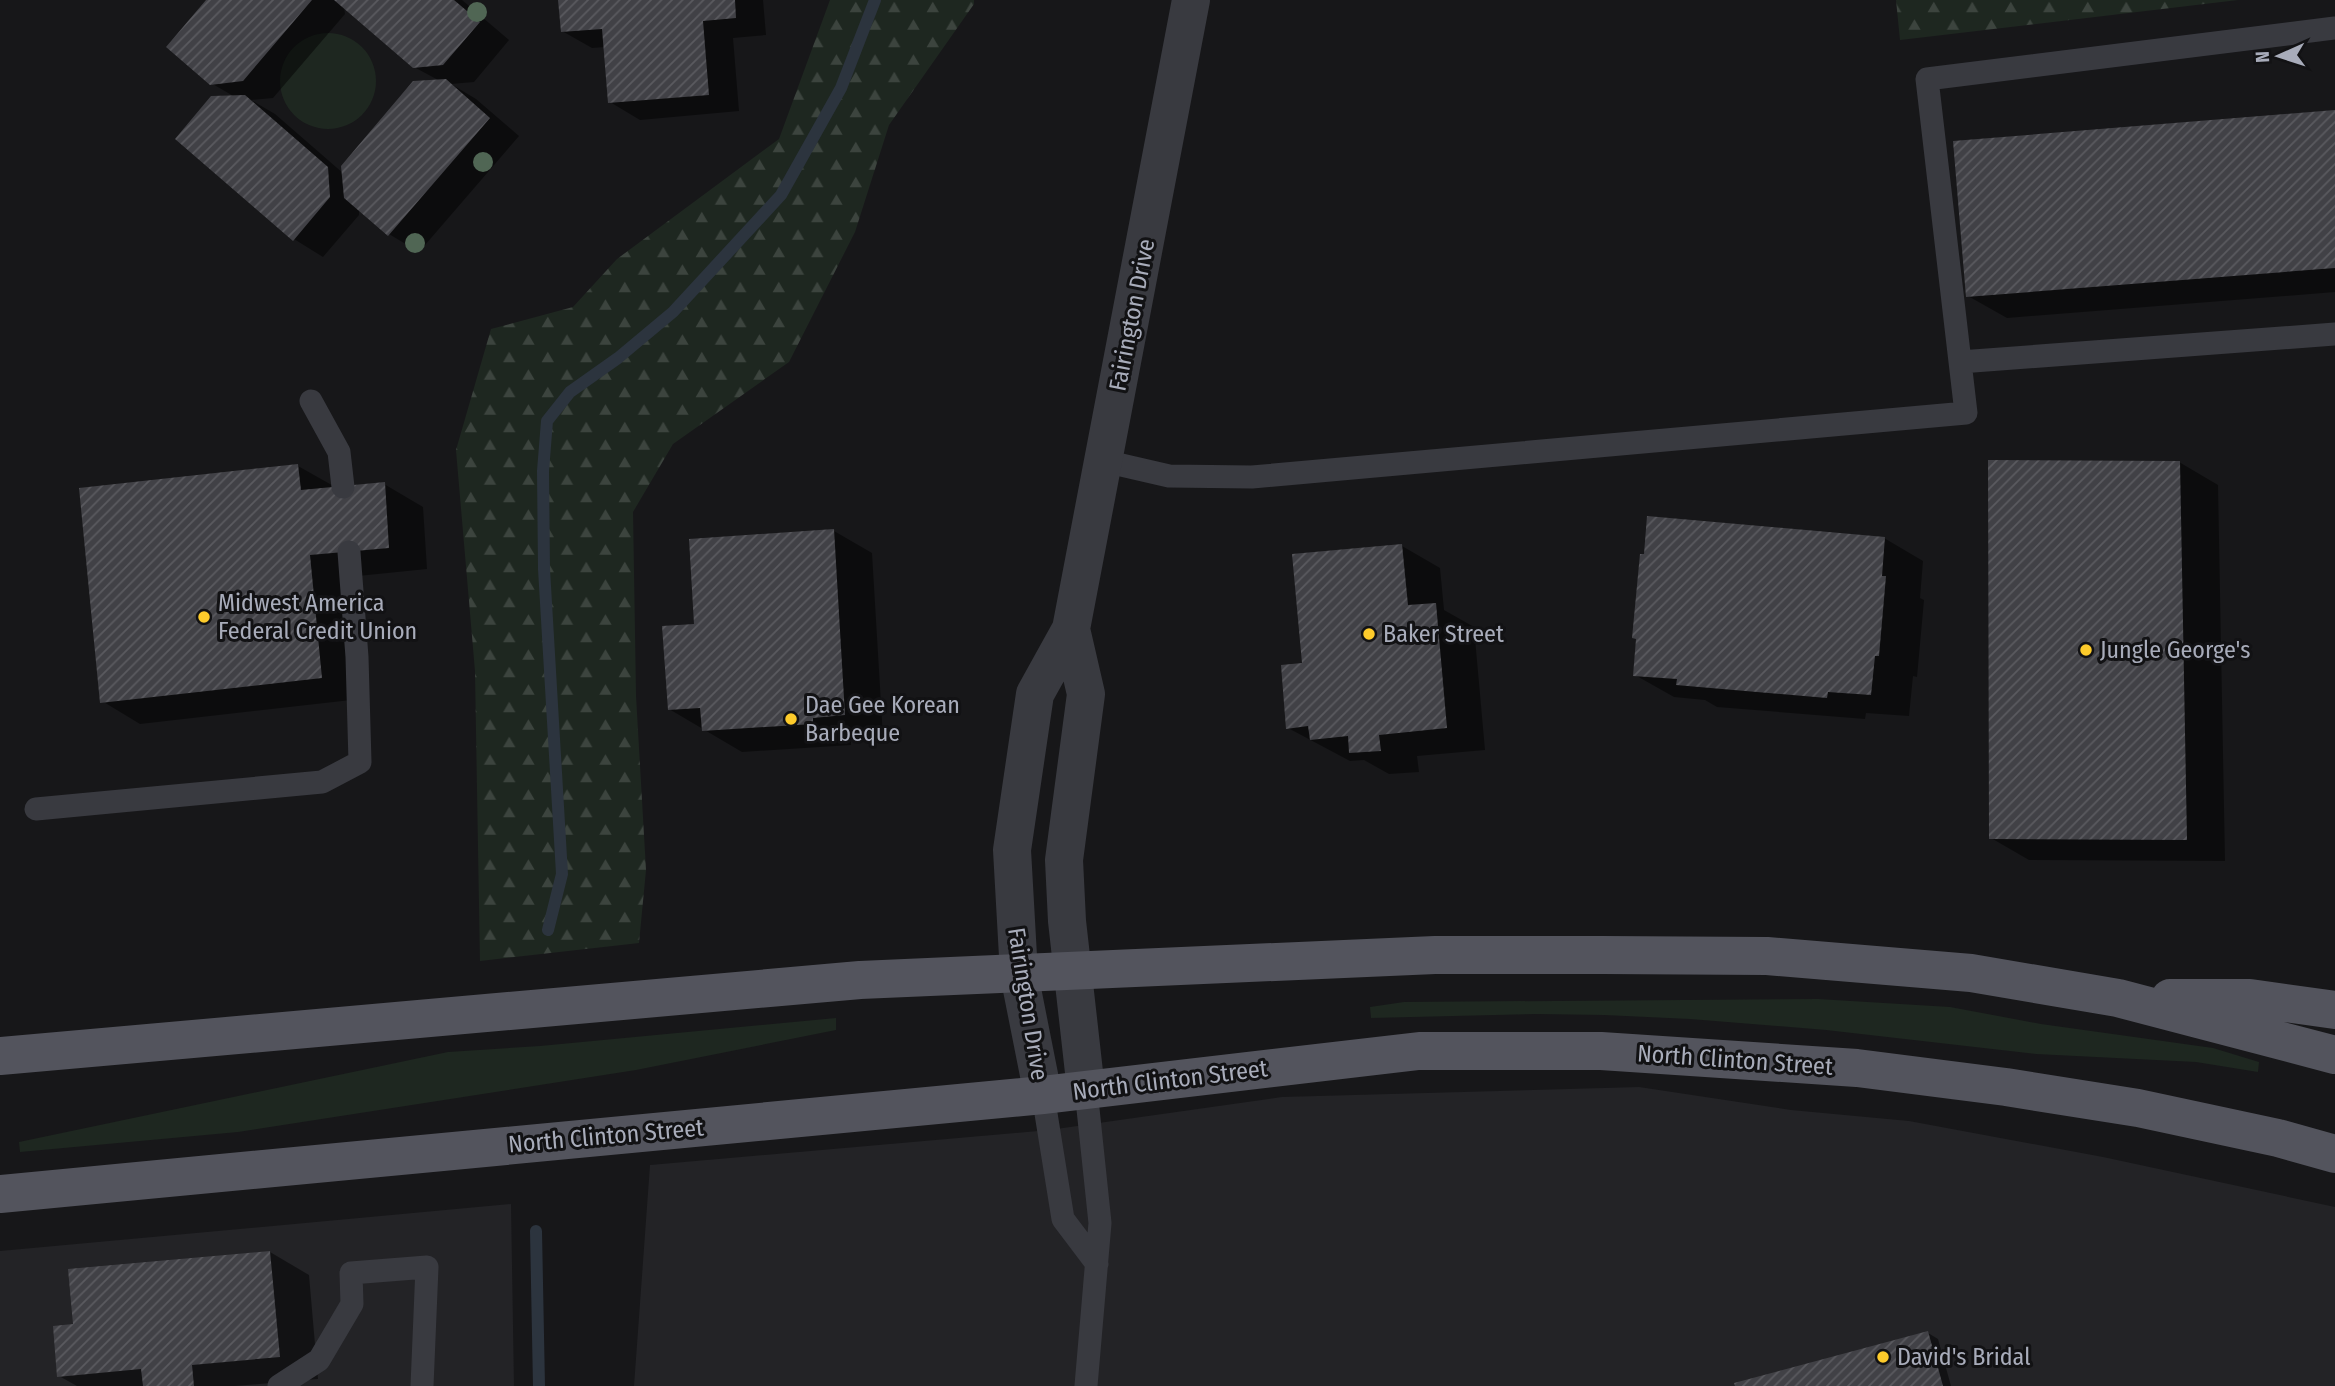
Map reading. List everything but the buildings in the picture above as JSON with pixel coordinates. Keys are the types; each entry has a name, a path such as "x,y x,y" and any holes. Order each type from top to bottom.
{"main road":[{"path":"0,1056 860,980 1435,955 1767,956 1971,973 2118,998 2335,1055"},
{"path":"2118,998 2250,998 2335,1010"},
{"name":"North Clinton Street","path":"0,1194 1043,1095 1419,1051 1601,1051 1857,1068 2006,1087 2138,1108 2278,1138 2335,1154"}],"street":[{"name":"Fairington Drive","path":"1043,1095 1019,974 1012,850 1035,694 1072,629 1191,0"},
{"name":"Fairington Drive","path":"1072,629 1086,694 1065,860 1067,921 1086,1090"}],"lane":[{"path":"1104,461 1169,476 1252,477 1966,413 1927,79 2335,28"},
{"path":"1960,362 2335,334"},
{"path":"311,401 339,452 343,487"},
{"path":"36,809 322,782 360,762 357,657 349,552"},
{"path":"1086,1090 1100,1223 1086,1386"},
{"path":"1043,1095 1063,1219 1097,1264"},
{"path":"279,1386 319,1360 352,1304 351,1273 427,1267 422,1386"}],"shaded area":[{"path":"1639,1087 1791,1110 1909,1121 2103,1157 2335,1207 2335,1386 634,1386 650,1165 1049,1130 1282,1097"},
{"path":"511,1204 514,1386 0,1386 0,1251"}],"green space":[{"path":"830,0 974,0 974,4 889,125 855,232 789,362 673,444 633,512 636,696 646,870 639,943 480,961 475,671 456,450 491,329 573,307 617,259 779,139"},
{"path":"1896,0 2238,0 1900,40"},
{"path":"328,33 346,37 362,47 372,63 376,81 372,99 362,115 346,125 328,129 310,125 294,115 284,99 280,81 284,63 294,47 310,37"},
{"path":"1818,999 1950,1007 2041,1024 2213,1048 2259,1062 2258,1072 2196,1062 2036,1054 1826,1030 1690,1019 1537,1014 1371,1018 1370,1007 1404,1002"},
{"path":"836,1018 836,1030 636,1070 238,1132 20,1152 19,1142 448,1052"}],"waterway":[{"path":"548,930 562,874 544,569 543,471 547,421 570,392 618,358 673,312 781,195 841,88 875,0"},
{"path":"536,1231 539,1386"}],"place":[{"name":"Midwest America Federal Credit Union","path":"204,617"},
{"name":"Baker Street","path":"1369,634"},
{"name":"Jungle George's","path":"2086,650"},
{"name":"Dae Gee Korean Barbeque","path":"791,719"},
{"name":"David's Bridal","path":"1883,1357"}]}
